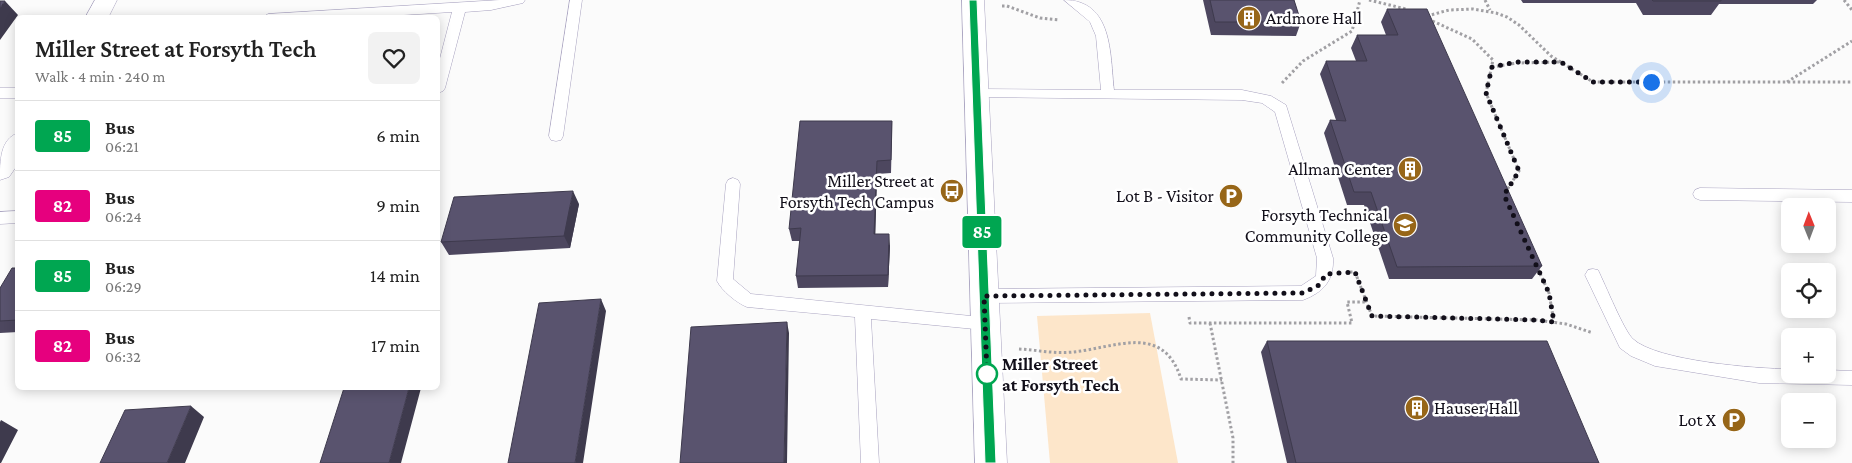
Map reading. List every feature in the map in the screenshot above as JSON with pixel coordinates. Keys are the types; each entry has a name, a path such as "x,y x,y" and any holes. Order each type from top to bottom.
{"street":[{"path":"98,15 106,0"},
{"path":"973,0 991,463"},
{"path":"0,170 15,147"}],"lane":[{"path":"320,15 491,6 519,0"},
{"path":"556,136 576,0"},
{"path":"1070,0 1096,20 1102,36 1108,94"},
{"path":"440,81 460,7"},
{"path":"0,94 15,93"},
{"path":"976,94 1242,94 1266,99 1281,109 1325,258 1326,274 1319,285 1303,293 984,296"},
{"path":"733,184 725,281 747,300 863,311 986,335"},
{"path":"1700,194 1852,196"},
{"path":"0,218 15,217"},
{"path":"1593,275 1626,343 1637,351 1661,362 1759,376 1852,378"},
{"path":"863,311 870,463"}],"path":[{"path":"1266,99 1303,61 1352,31 1360,0"},
{"path":"1369,0 1408,10"},
{"path":"1485,0 1490,10"},
{"path":"1844,0 1852,10"},
{"path":"1002,6 1007,6 1040,18 1061,20 1091,15"},
{"path":"1504,195 1519,171 1486,93 1493,60 1486,49 1473,38 1424,17 1442,10 1490,10 1507,16 1519,24 1538,46 1593,82 1852,82"},
{"path":"1786,83 1852,41"},
{"path":"1492,67 1517,62 1561,62"},
{"path":"1537,266 1549,293 1554,322"},
{"path":"1326,274 1355,272 1372,316 1537,320 1554,322 1626,343"},
{"path":"1190,323 1352,323 1347,302 1367,302"},
{"path":"1210,322 1233,438 1233,463"},
{"path":"986,335 1068,352 1092,350 1115,343 1157,345 1170,356 1180,379 1222,380"}],"shaded area":[{"path":"1150,313 1178,463 1050,463 1037,316"}],"building":[{"path":"1210,0 1294,0 1301,22 1215,22"},
{"path":"1721,0 1721,1 1653,1"},
{"path":"0,1 5,1 0,8"},
{"name":"Allman Center","path":"1387,9 1427,9 1542,266 1397,267 1371,192 1354,192 1330,120 1346,121 1326,61 1367,61 1357,35 1398,35"},
{"path":"800,121 892,121 891,160 877,161 874,234 889,234 888,275 796,276 801,228 789,229"},
{"path":"573,191 564,236 441,242 454,197"},
{"path":"12,268 15,268 15,320 0,321 0,288"},
{"path":"601,299 575,463 508,463 539,303"},
{"path":"787,322 784,463 680,463 691,327"},
{"name":"Hauser Hall","path":"1267,341 1547,341 1599,463 1296,463"},
{"path":"343,390 408,390 389,463 320,463"},
{"path":"191,406 167,463 100,463 125,410"}],"bus line":[{"name":"85","path":"973,0 991,463"}],"place":[{"name":"Ardmore Hall","path":"1249,18"},
{"name":"Allman Center","path":"1410,169"},
{"name":"Miller Street at Forsyth Tech Campus","path":"952,191"},
{"name":"Lot B - Visitor","path":"1231,196"},
{"name":"Forsyth Technical Community College","path":"1405,225"},
{"name":"Miller Street at Forsyth Tech","path":"987,374"},
{"name":"Hauser Hall","path":"1417,408"},
{"name":"Lot X","path":"1734,420"}],"route":[{"path":"987,374 984,296 1256,295 1303,293 1319,285 1326,274 1355,272 1372,316 1554,322 1549,293 1504,195 1519,171 1486,93 1492,67 1517,62 1561,62 1593,82 1651,82"}]}
